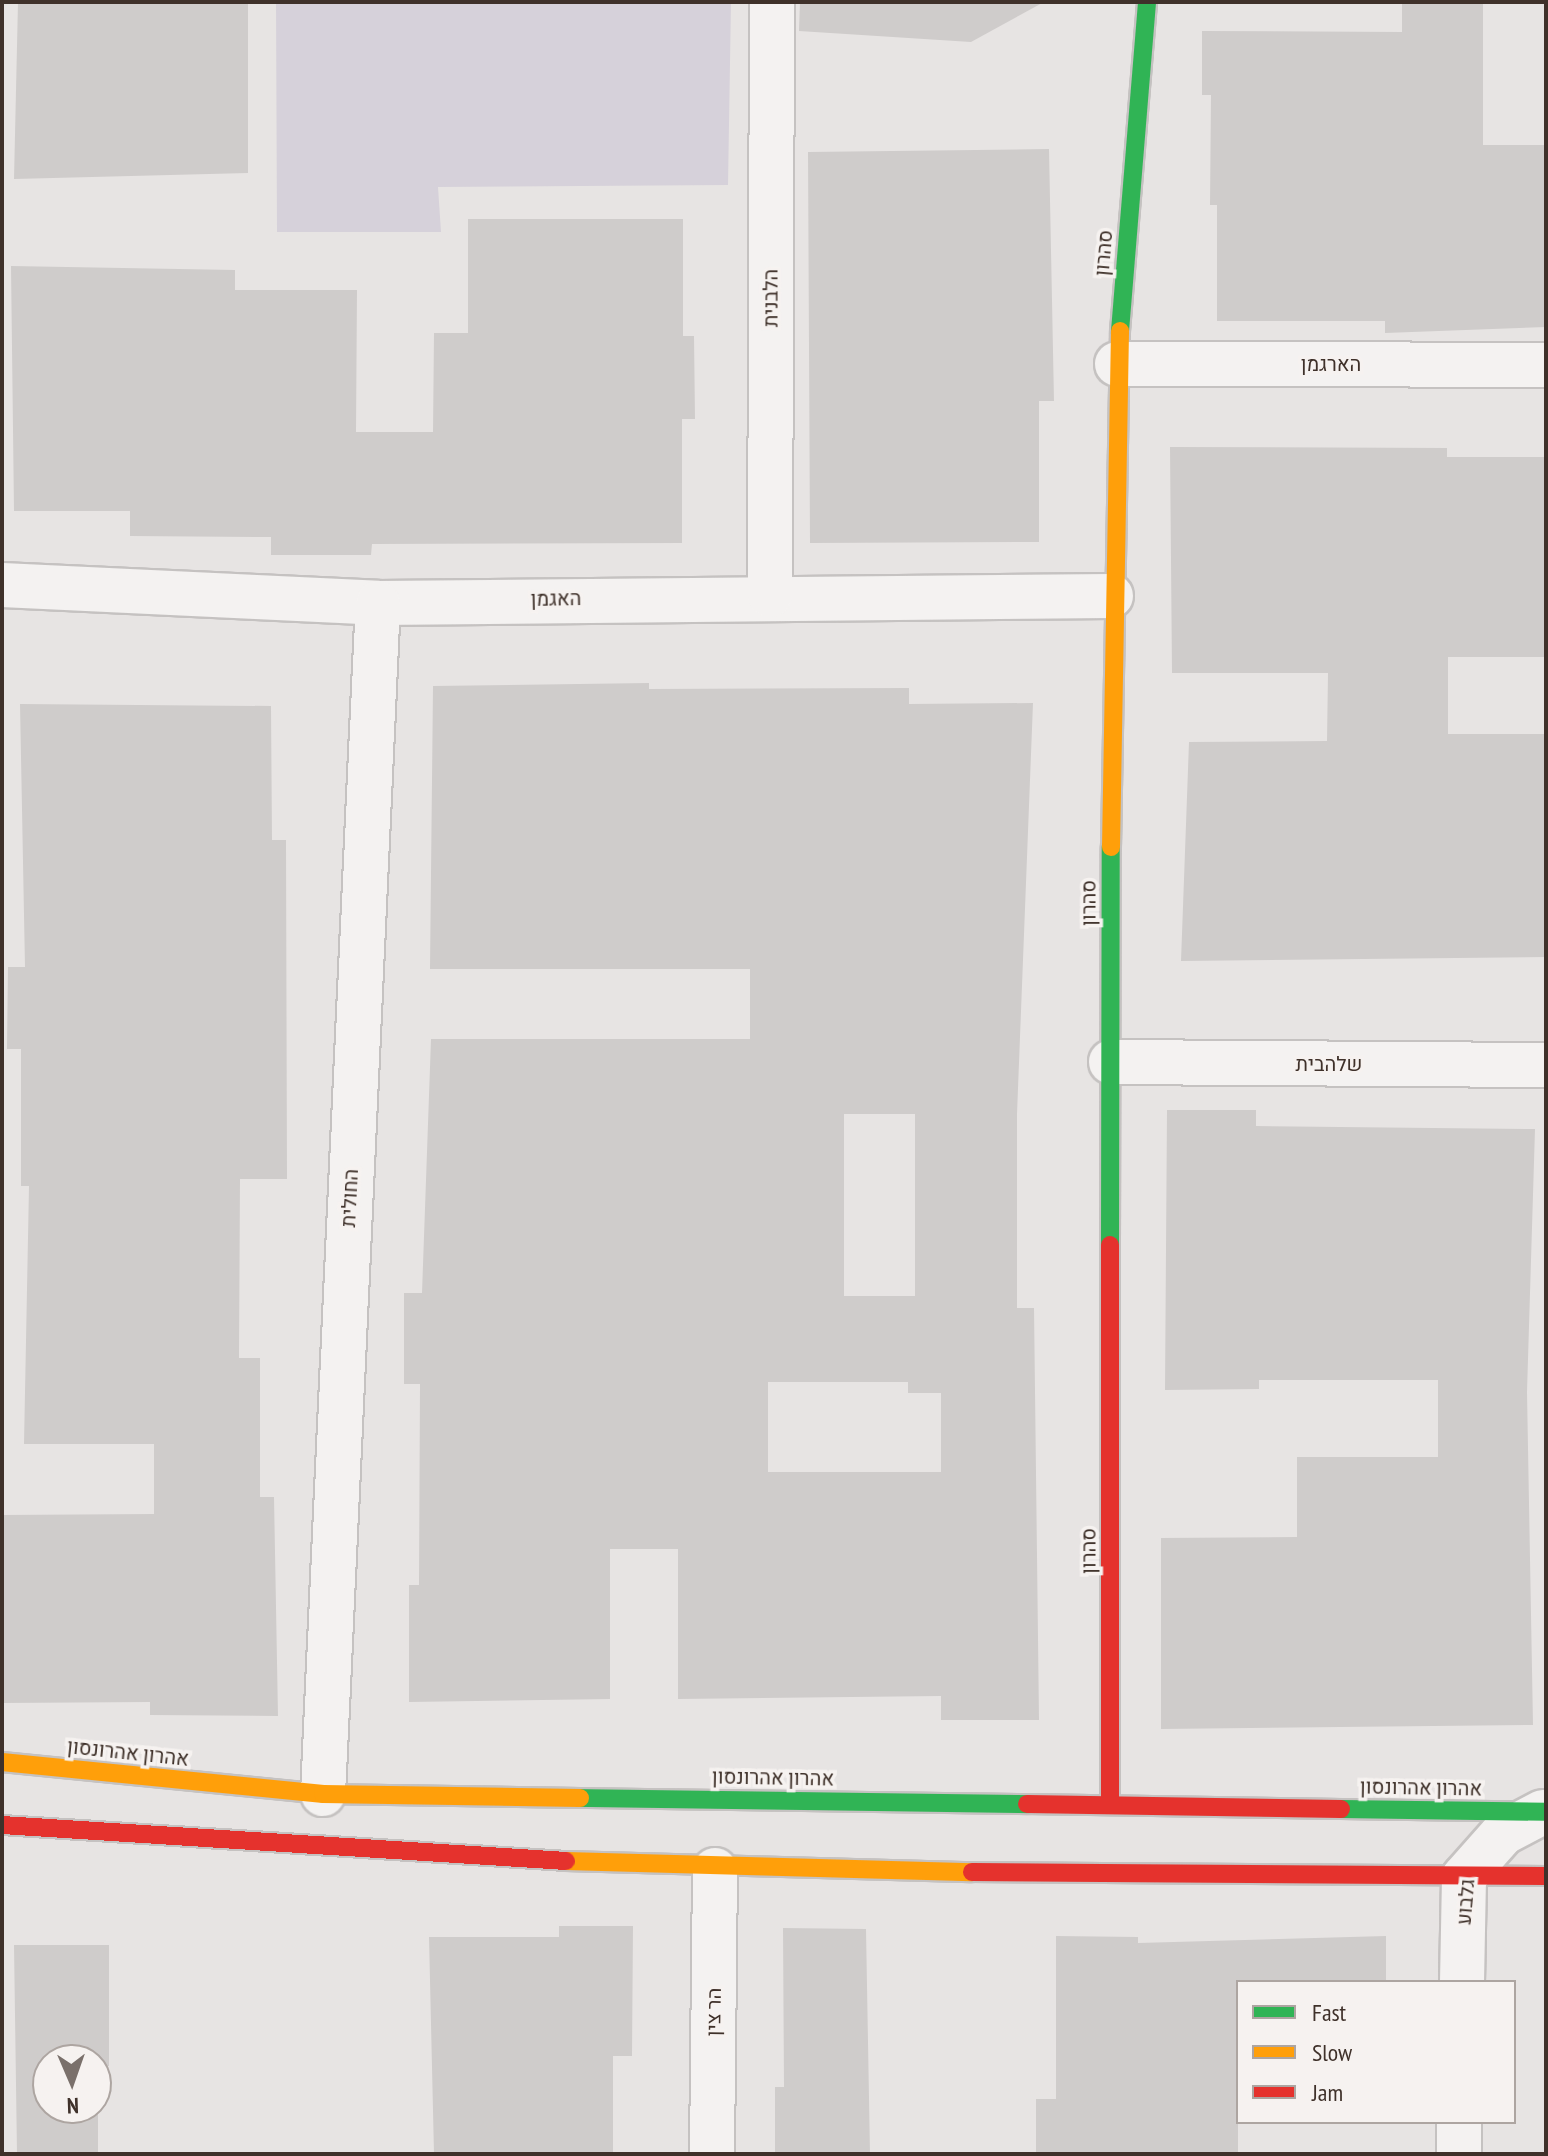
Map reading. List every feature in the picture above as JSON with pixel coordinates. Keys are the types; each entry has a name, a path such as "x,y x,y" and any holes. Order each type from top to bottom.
{"street":[{"name":"הלבנית","path":"770,595 772,2"},
{"name":"סהרון","path":"1110,1805 1111,596 1117,364 1147,2"},
{"name":"הארגמן","path":"1117,364 1546,365"},
{"name":"האגמן","path":"2,585 378,603 770,595 1111,596"},
{"name":"החולית","path":"323,1794 378,603"},
{"name":"שלהבית","path":"1111,1062 1546,1065"},
{"name":"אהרון אהרונסון","path":"2,1762 323,1794 1545,1812"},
{"name":"גלבוע","path":"1462,1980 1464,1877 1503,1833 1545,1812"},
{"path":"2,1825 715,1870 1546,1876"},
{"name":"הר צין","path":"712,2154 715,1870"},
{"path":"1459,2124 1459,2154"}],"shaded area":[{"path":"276,2 731,2 728,185 438,187 441,232 277,232"}],"building":[{"path":"18,2 248,2 248,173 14,179"},
{"path":"800,2 1044,2 971,42 799,31"},
{"path":"1402,2 1483,2 1483,145 1546,145 1546,327 1385,333 1385,321 1217,321 1217,205 1210,205 1211,95 1202,95 1202,31 1402,32"},
{"path":"1049,149 1054,401 1039,401 1039,542 810,543 808,152"},
{"path":"468,219 683,219 683,336 694,336 695,419 682,419 682,543 372,544 371,555 271,555 271,537 130,536 130,511 14,511 11,266 235,270 235,290 357,290 356,432 433,432 434,333 468,333"},
{"path":"1170,447 1447,448 1447,457 1546,457 1546,657 1448,657 1448,734 1546,734 1546,957 1181,961 1189,742 1327,741 1328,673 1172,673"},
{"path":"649,683 649,689 909,688 909,704 1033,703 1017,1114 1017,1308 1034,1308 1039,1720 941,1720 941,1696 678,1699 678,1549 610,1549 610,1699 409,1702 409,1585 419,1585 420,1384 404,1384 404,1293 422,1293 431,1039 750,1039 750,969 430,969 433,686","holes":["844,1114 915,1114 915,1296 844,1296","768,1382 908,1382 908,1393 941,1393 941,1472 768,1472"]},
{"path":"20,704 271,706 272,840 286,840 287,1179 240,1179 239,1358 260,1358 260,1497 274,1497 278,1716 150,1715 150,1702 2,1703 2,1515 154,1514 154,1444 24,1444 29,1186 21,1186 21,1049 7,1049 8,967 25,967"},
{"path":"1167,1110 1256,1110 1256,1126 1535,1129 1527,1392 1533,1725 1161,1729 1161,1538 1297,1537 1297,1457 1438,1457 1438,1380 1259,1380 1259,1389 1165,1390"},
{"path":"559,1926 633,1926 632,2056 613,2056 613,2154 434,2154 429,1937 559,1937"},
{"path":"783,1928 866,1929 870,2154 775,2154 775,2087 784,2087"},
{"path":"1056,1936 1138,1937 1138,1943 1386,1936 1386,1980 1236,1980 1238,2154 1036,2154 1036,2099 1056,2099"},
{"path":"14,1945 109,1945 109,2044 32,2044 32,2124 98,2124 98,2154 17,2154"}],"traffic: fast":[{"path":"1120,331 1147,2"},
{"path":"1110,1245 1111,847"},
{"path":"580,1798 1027,1804"},
{"path":"1341,1809 1546,1812"}],"traffic: slow":[{"path":"1111,847 1120,331"},
{"path":"2,1762 323,1794 580,1798"},
{"path":"566,1861 972,1872"}],"traffic: jam":[{"path":"1110,1245 1110,1805"},
{"path":"1027,1804 1341,1809"},
{"path":"2,1825 566,1861"},
{"path":"972,1872 1546,1876"}]}
